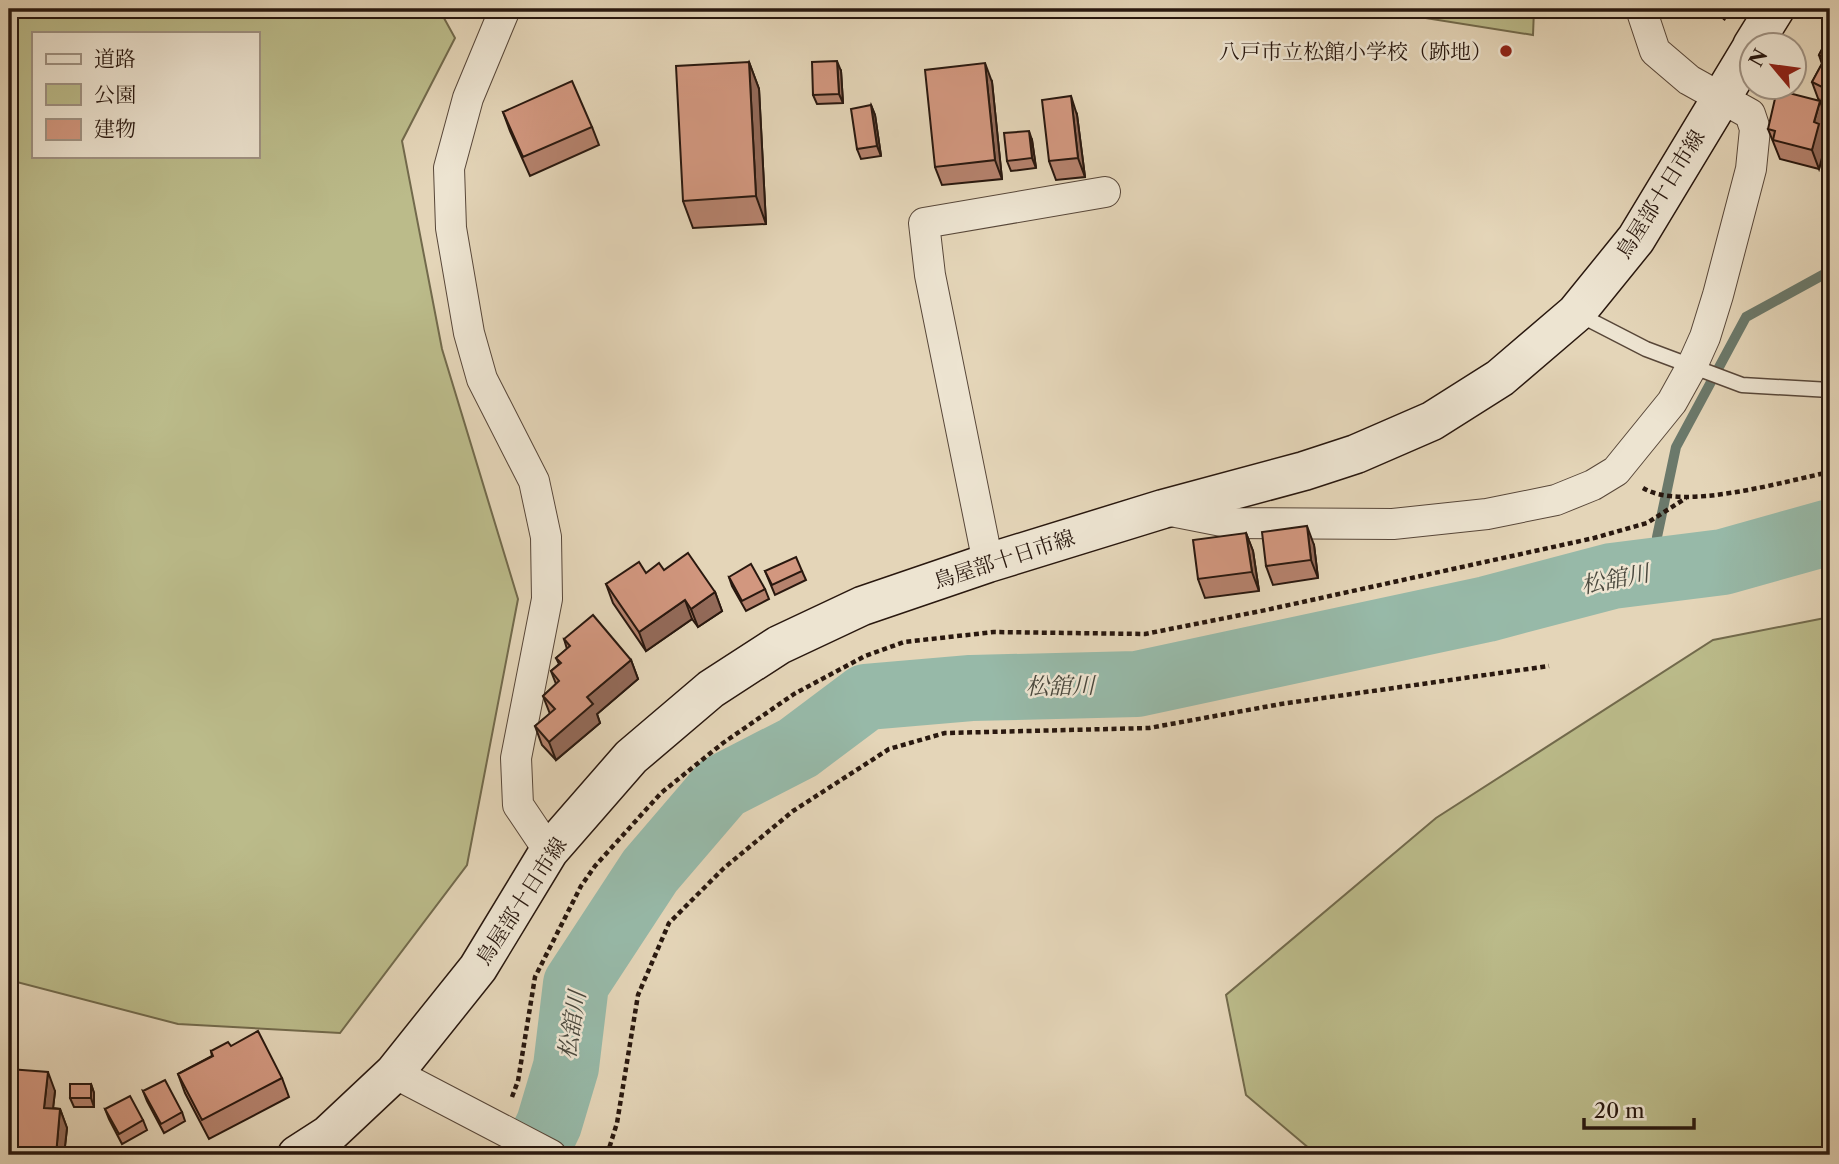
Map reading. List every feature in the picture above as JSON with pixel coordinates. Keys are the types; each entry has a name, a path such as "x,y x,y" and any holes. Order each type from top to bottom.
{"main road":[{"name":"鳥屋部十日市線","path":"1750,32 1775,9"},
{"name":"鳥屋部十日市線","path":"297,1155 328,1135 394,1073 478,968 549,851 631,757 711,688 779,645 862,606 988,563 1163,509 1304,471 1356,454 1433,421 1500,378 1576,313 1636,239 1721,96 1738,52"}],"street":[{"path":"505,9 468,99 449,167 451,228 469,333 482,379 534,481 546,537 547,599 516,758 518,805 549,851"},
{"path":"1163,509 1232,523 1394,524 1487,514 1556,500 1593,485 1616,471 1672,402 1705,337 1751,169 1755,129 1750,114 1689,80 1655,51 1641,9"},
{"path":"988,563 930,275 924,223 1105,192"},
{"path":"394,1073 551,1155"}],"lane":[{"path":"1576,313 1646,349 1742,385 1830,390"}],"path":[{"path":"1709,9 1738,32"},
{"path":"1616,471 1650,492 1686,498 1720,494 1830,471"},
{"path":"500,1128 517,1081 535,977 594,866 660,793 723,743 794,694 865,656 904,642 994,632 1145,634 1594,538 1647,523 1686,498"},
{"path":"607,1155 617,1123 638,995 669,923 724,868 793,811 888,749 945,733 1149,728 1281,704 1549,666"}],"green space":[{"path":"9,9 439,9 455,38 402,141 442,349 518,599 467,865 340,1033 178,1024 9,980"},
{"path":"1369,9 1534,9 1533,35"},
{"path":"1830,617 1830,1155 1317,1155 1246,1095 1226,995 1436,818 1713,640"}],"building":[{"path":"1830,34 1830,91 1812,82 1825,58 1819,55"},
{"path":"837,61 839,94 813,95 812,62"},
{"path":"749,62 756,196 683,201 676,66"},
{"path":"985,63 995,160 935,167 925,70"},
{"path":"572,81 592,127 523,157 503,112"},
{"path":"1071,96 1078,158 1049,161 1042,100"},
{"path":"1808,98 1820,101 1814,122 1819,124 1812,150 1773,140 1775,131 1768,129 1774,102 1808,102"},
{"path":"871,105 877,146 857,149 851,109"},
{"path":"1029,131 1032,158 1007,161 1004,133"},
{"path":"1307,526 1311,560 1266,566 1262,532"},
{"path":"1246,533 1252,572 1198,579 1193,540"},
{"path":"688,553 715,592 691,609 685,600 639,632 606,584 639,562 646,573 659,563 664,570"},
{"path":"796,557 802,571 772,585 765,571"},
{"path":"751,564 765,589 742,601 729,577"},
{"path":"593,615 631,660 587,697 593,704 549,742 535,726 555,709 543,696 559,681 551,671 561,663 556,658 570,646 564,639"},
{"path":"258,1031 282,1078 202,1120 178,1074 213,1056 211,1051 228,1042 231,1046"},
{"path":"9,1069 48,1072 44,1108 60,1109 56,1155 14,1155 14,1151 9,1151"},
{"path":"165,1080 182,1112 161,1124 143,1091"},
{"path":"70,1084 91,1084 91,1098 70,1098"},
{"path":"130,1096 143,1120 119,1134 105,1109"}],"waterway":[{"path":"1669,570 1657,537 1676,447 1746,317 1830,271"},
{"name":"松舘川","path":"534,1155 549,1124 566,1067 576,984 650,871 722,787 798,748 866,697 971,688 1137,684 1487,609 1612,576 1723,562 1830,532"}],"place":[{"name":"八戸市立松館小学校（跡地）","path":"1506,51"}]}
